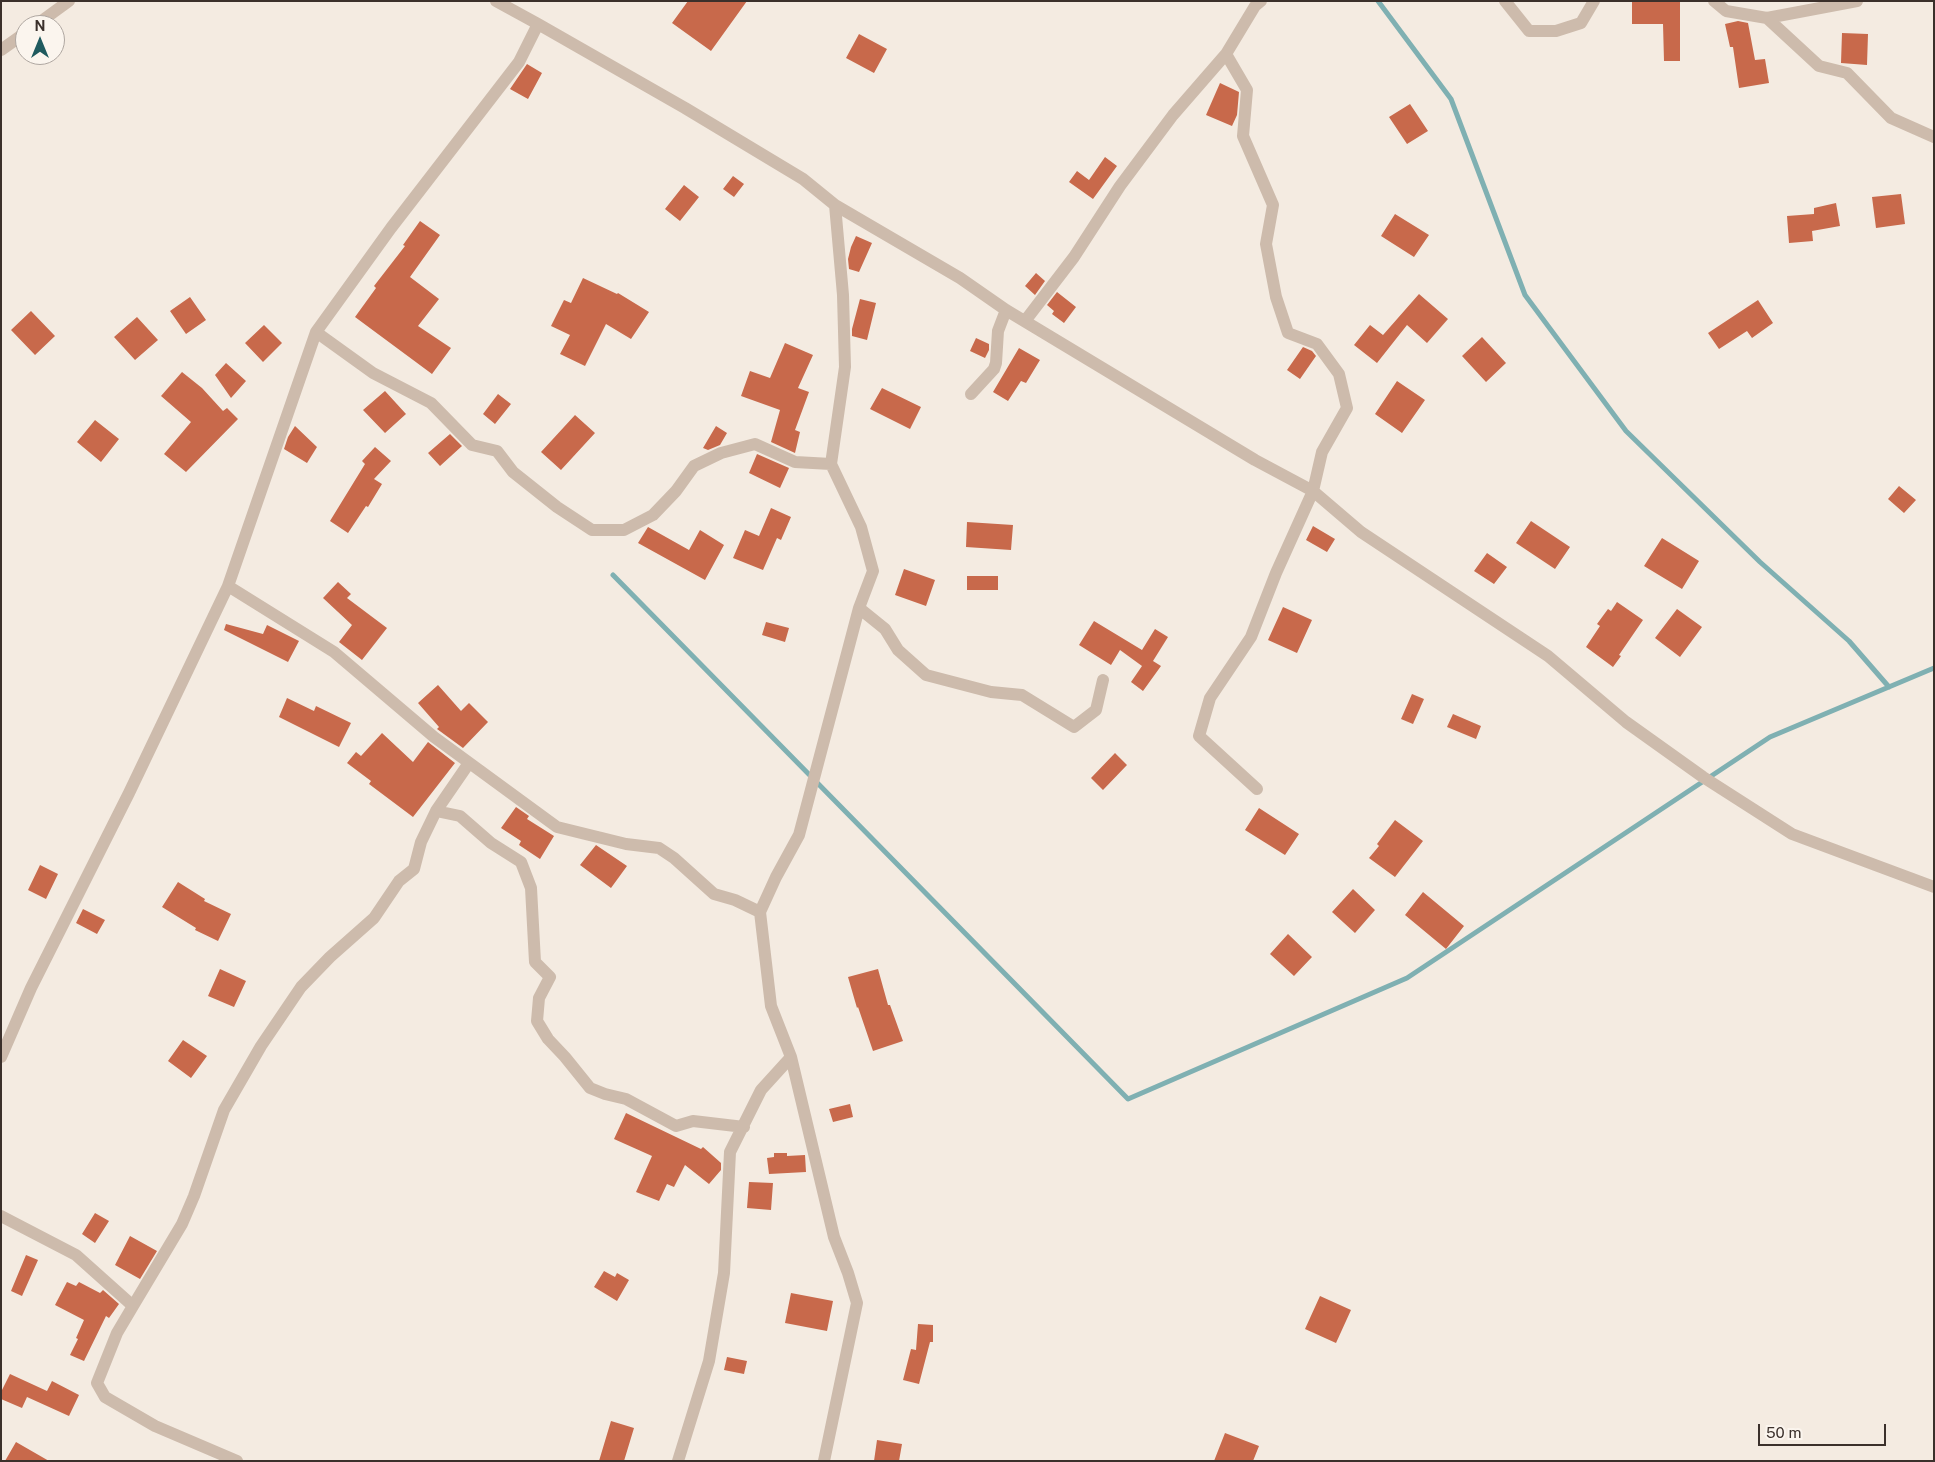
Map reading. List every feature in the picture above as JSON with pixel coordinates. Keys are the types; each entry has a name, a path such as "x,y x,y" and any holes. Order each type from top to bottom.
{"street":[{"path":"50,15 70,1"},
{"path":"496,1 803,179 835,205 960,278 1006,310 1255,460 1313,491 1361,532 1548,656 1626,722 1703,777 1792,834 1934,887"},
{"path":"1025,321 1074,257 1120,186 1173,115 1226,54 1254,6 1261,1"},
{"path":"1506,1 1529,31 1556,31 1581,23 1594,1"},
{"path":"1714,1 1726,11 1766,18 1857,1"},
{"path":"1766,18 1819,66 1847,73 1891,118 1934,137"},
{"path":"1,1057 31,988 129,793 228,586 316,332 391,228 519,62 538,24"},
{"path":"1,50 15,40"},
{"path":"1226,54 1247,90 1243,136 1274,206 1266,244 1276,296 1288,333 1317,344 1339,374 1347,408 1322,452 1313,491 1276,574 1252,637 1210,698 1199,736 1257,789"},
{"path":"824,1461 857,1303 834,1237 791,1057 770,1006 760,912 799,835 859,608 873,571 862,527 831,464 845,367 843,295 835,205"},
{"path":"971,394 994,369 998,331 1006,310"},
{"path":"316,332 373,374 431,403 472,445 497,451 513,472 557,507 592,530 624,530 653,515 676,491 694,466 720,453 755,444 795,462 831,464"},
{"path":"228,586 334,652 434,738 557,827 626,844 659,848 674,858 714,894 735,900 760,912"},
{"path":"859,608 885,629 898,650 926,675 990,692 1022,695 1074,727 1096,710 1103,680"},
{"path":"237,1461 155,1426 105,1397 97,1384 117,1333 182,1224 194,1196 224,1110 261,1046 301,987 330,957 374,918 399,882 414,869 421,842 436,811 469,763"},
{"path":"436,811 460,816 491,843 521,862 531,888 535,962 550,977 539,998 537,1021 548,1039 565,1056 590,1088 626,1099 676,1126 693,1121 744,1127"},
{"path":"678,1461 709,1361 724,1273 730,1152 761,1090 791,1057"},
{"path":"1,1216 76,1255 132,1306"}],"building":[{"path":"688,1 747,1 711,51 672,23"},
{"path":"1632,1 1680,1 1680,61 1664,61 1663,24 1632,24"},
{"path":"1738,21 1748,23 1755,60 1765,59 1769,83 1739,88 1733,47 1730,47 1725,24"},
{"path":"1842,33 1868,34 1867,65 1841,63"},
{"path":"859,34 887,49 874,73 846,58"},
{"path":"527,64 542,73 528,99 510,89"},
{"path":"1220,83 1239,92 1237,115 1232,126 1206,115"},
{"path":"1410,104 1428,131 1407,144 1389,117"},
{"path":"1105,157 1117,166 1093,199 1069,182 1077,171 1089,180"},
{"path":"733,176 744,184 734,197 723,189"},
{"path":"684,185 699,197 680,221 665,209"},
{"path":"1901,194 1905,224 1876,228 1872,197"},
{"path":"1836,203 1840,226 1812,231 1813,241 1789,243 1787,216 1814,214 1814,208"},
{"path":"1395,214 1429,235 1414,257 1381,236"},
{"path":"420,221 440,235 410,277 439,299 418,326 451,348 432,374 355,317 376,288 374,286 405,246 403,245"},
{"path":"856,236 872,243 859,272 849,269 848,259"},
{"path":"1036,273 1045,281 1035,295 1025,286"},
{"path":"583,278 618,293 649,312 631,339 606,324 585,366 560,354 570,335 551,326 564,300 571,303"},
{"path":"1057,292 1076,307 1064,323 1052,314 1054,311 1047,305"},
{"path":"1419,294 1448,319 1427,343 1407,325 1377,363 1354,345 1370,325 1383,335"},
{"path":"190,297 206,320 186,334 170,311"},
{"path":"860,299 876,303 867,340 852,336"},
{"path":"1758,300 1773,323 1752,338 1747,331 1719,349 1708,333"},
{"path":"31,311 55,336 35,355 11,330"},
{"path":"137,317 158,340 135,360 114,337"},
{"path":"264,325 282,343 263,362 245,343"},
{"path":"1482,337 1506,363 1486,382 1462,356"},
{"path":"976,338 989,344 989,350 985,358 970,351"},
{"path":"785,343 813,355 798,388 809,392 795,430 800,432 795,453 771,442 780,410 741,396 750,371 770,378"},
{"path":"1303,347 1312,351 1316,356 1300,379 1287,370"},
{"path":"1019,348 1040,360 1026,383 1021,381 1008,401 993,392"},
{"path":"226,363 246,381 231,398 215,375"},
{"path":"182,372 202,388 223,411 227,408 238,419 186,472 164,454 191,422 161,396"},
{"path":"1397,381 1425,400 1402,433 1375,414"},
{"path":"882,388 921,407 910,429 870,409"},
{"path":"385,391 406,414 385,433 363,410"},
{"path":"498,394 511,404 495,424 483,414"},
{"path":"575,415 595,433 561,470 541,452"},
{"path":"95,420 119,439 101,462 77,442"},
{"path":"295,426 317,447 307,463 284,449 288,437"},
{"path":"716,426 727,433 720,445 708,450 703,448"},
{"path":"450,434 462,446 440,466 428,453"},
{"path":"375,447 391,461 374,479 382,484 368,507 366,506 348,533 330,521 365,464 362,461"},
{"path":"757,454 789,468 780,488 749,473"},
{"path":"1899,486 1916,500 1904,513 1888,499"},
{"path":"771,508 791,517 781,540 777,538 763,570 733,558 745,530 759,536"},
{"path":"1531,521 1570,547 1555,569 1516,543"},
{"path":"967,522 1013,525 1011,550 966,547"},
{"path":"1313,526 1335,539 1327,552 1306,540"},
{"path":"648,527 689,550 700,530 724,545 705,580 638,543"},
{"path":"1662,538 1699,561 1682,589 1644,566"},
{"path":"1487,553 1507,567 1494,584 1474,571"},
{"path":"904,569 935,580 926,606 895,595"},
{"path":"967,576 998,576 998,590 967,590"},
{"path":"338,582 351,594 347,598 387,628 362,660 339,642 352,625 323,598"},
{"path":"1617,602 1643,620 1613,667 1586,647 1600,626 1597,624 1608,609 1611,611"},
{"path":"1283,607 1312,620 1297,653 1268,640"},
{"path":"1677,609 1702,627 1680,657 1655,638"},
{"path":"1094,621 1142,650 1155,629 1168,637 1153,661 1161,666 1143,691 1131,682 1142,666 1120,650 1111,665 1079,645"},
{"path":"766,622 789,628 785,642 762,635"},
{"path":"226,624 263,634 267,625 299,641 288,662 224,630"},
{"path":"438,685 461,711 469,703 488,722 463,748 437,729 439,727 418,703"},
{"path":"1412,694 1424,699 1413,724 1401,719"},
{"path":"287,698 314,711 316,706 351,723 339,747 279,717"},
{"path":"1453,714 1481,726 1476,739 1447,727"},
{"path":"382,733 413,762 428,742 455,763 413,817 369,784 371,781 347,763 356,752 361,756"},
{"path":"1115,753 1127,765 1103,790 1091,778"},
{"path":"516,807 529,816 527,819 554,836 540,859 519,845 521,841 501,828"},
{"path":"1259,808 1299,834 1285,855 1245,830"},
{"path":"1395,820 1423,841 1395,877 1369,858"},
{"path":"596,845 627,866 611,888 580,865"},
{"path":"40,865 58,874 46,899 28,890"},
{"path":"178,882 205,899 204,901 231,914 218,941 195,930 196,928 162,907"},
{"path":"1353,889 1375,910 1355,933 1332,912"},
{"path":"1423,892 1464,926 1446,949 1405,915"},
{"path":"83,909 105,920 97,934 76,923"},
{"path":"1288,934 1312,957 1294,976 1270,954"},
{"path":"220,969 246,981 234,1007 208,996"},
{"path":"878,969 888,1005 890,1005 903,1041 873,1051 848,977"},
{"path":"183,1040 207,1056 191,1078 168,1061"},
{"path":"850,1104 853,1117 833,1122 829,1109"},
{"path":"626,1113 701,1149 703,1147 721,1163 721,1170 709,1184 685,1165 674,1187 667,1184 659,1201 636,1192 652,1156 614,1139"},
{"path":"774,1153 787,1153 787,1156 805,1155 806,1172 769,1174 767,1158 774,1157"},
{"path":"749,1182 773,1183 771,1210 747,1208"},
{"path":"95,1213 109,1221 95,1243 82,1234"},
{"path":"130,1236 157,1251 140,1279 115,1265"},
{"path":"26,1255 38,1260 22,1296 11,1291"},
{"path":"604,1271 615,1277 617,1273 629,1280 617,1301 594,1287"},
{"path":"67,1282 76,1286 79,1282 100,1293 103,1290 119,1304 109,1318 106,1316 84,1361 70,1355 84,1320 55,1305"},
{"path":"791,1293 833,1301 827,1331 785,1323"},
{"path":"1320,1296 1351,1310 1336,1343 1305,1329"},
{"path":"918,1324 933,1325 933,1342 930,1342 919,1384 903,1380 911,1349 916,1350"},
{"path":"727,1357 747,1361 744,1374 724,1370"},
{"path":"10,1374 47,1391 52,1381 79,1395 69,1416 27,1397 22,1408 1,1399 1,1392"},
{"path":"611,1421 634,1428 624,1461 599,1461"},
{"path":"1225,1433 1259,1446 1253,1461 1214,1461"},
{"path":"877,1440 902,1444 899,1461 874,1461"},
{"path":"16,1442 49,1461 5,1461"}],"waterway":[{"path":"1378,1 1451,99 1525,295 1626,431 1760,562 1849,641 1889,687"},
{"path":"613,575 1128,1099 1407,978 1770,737 1934,668"}]}
